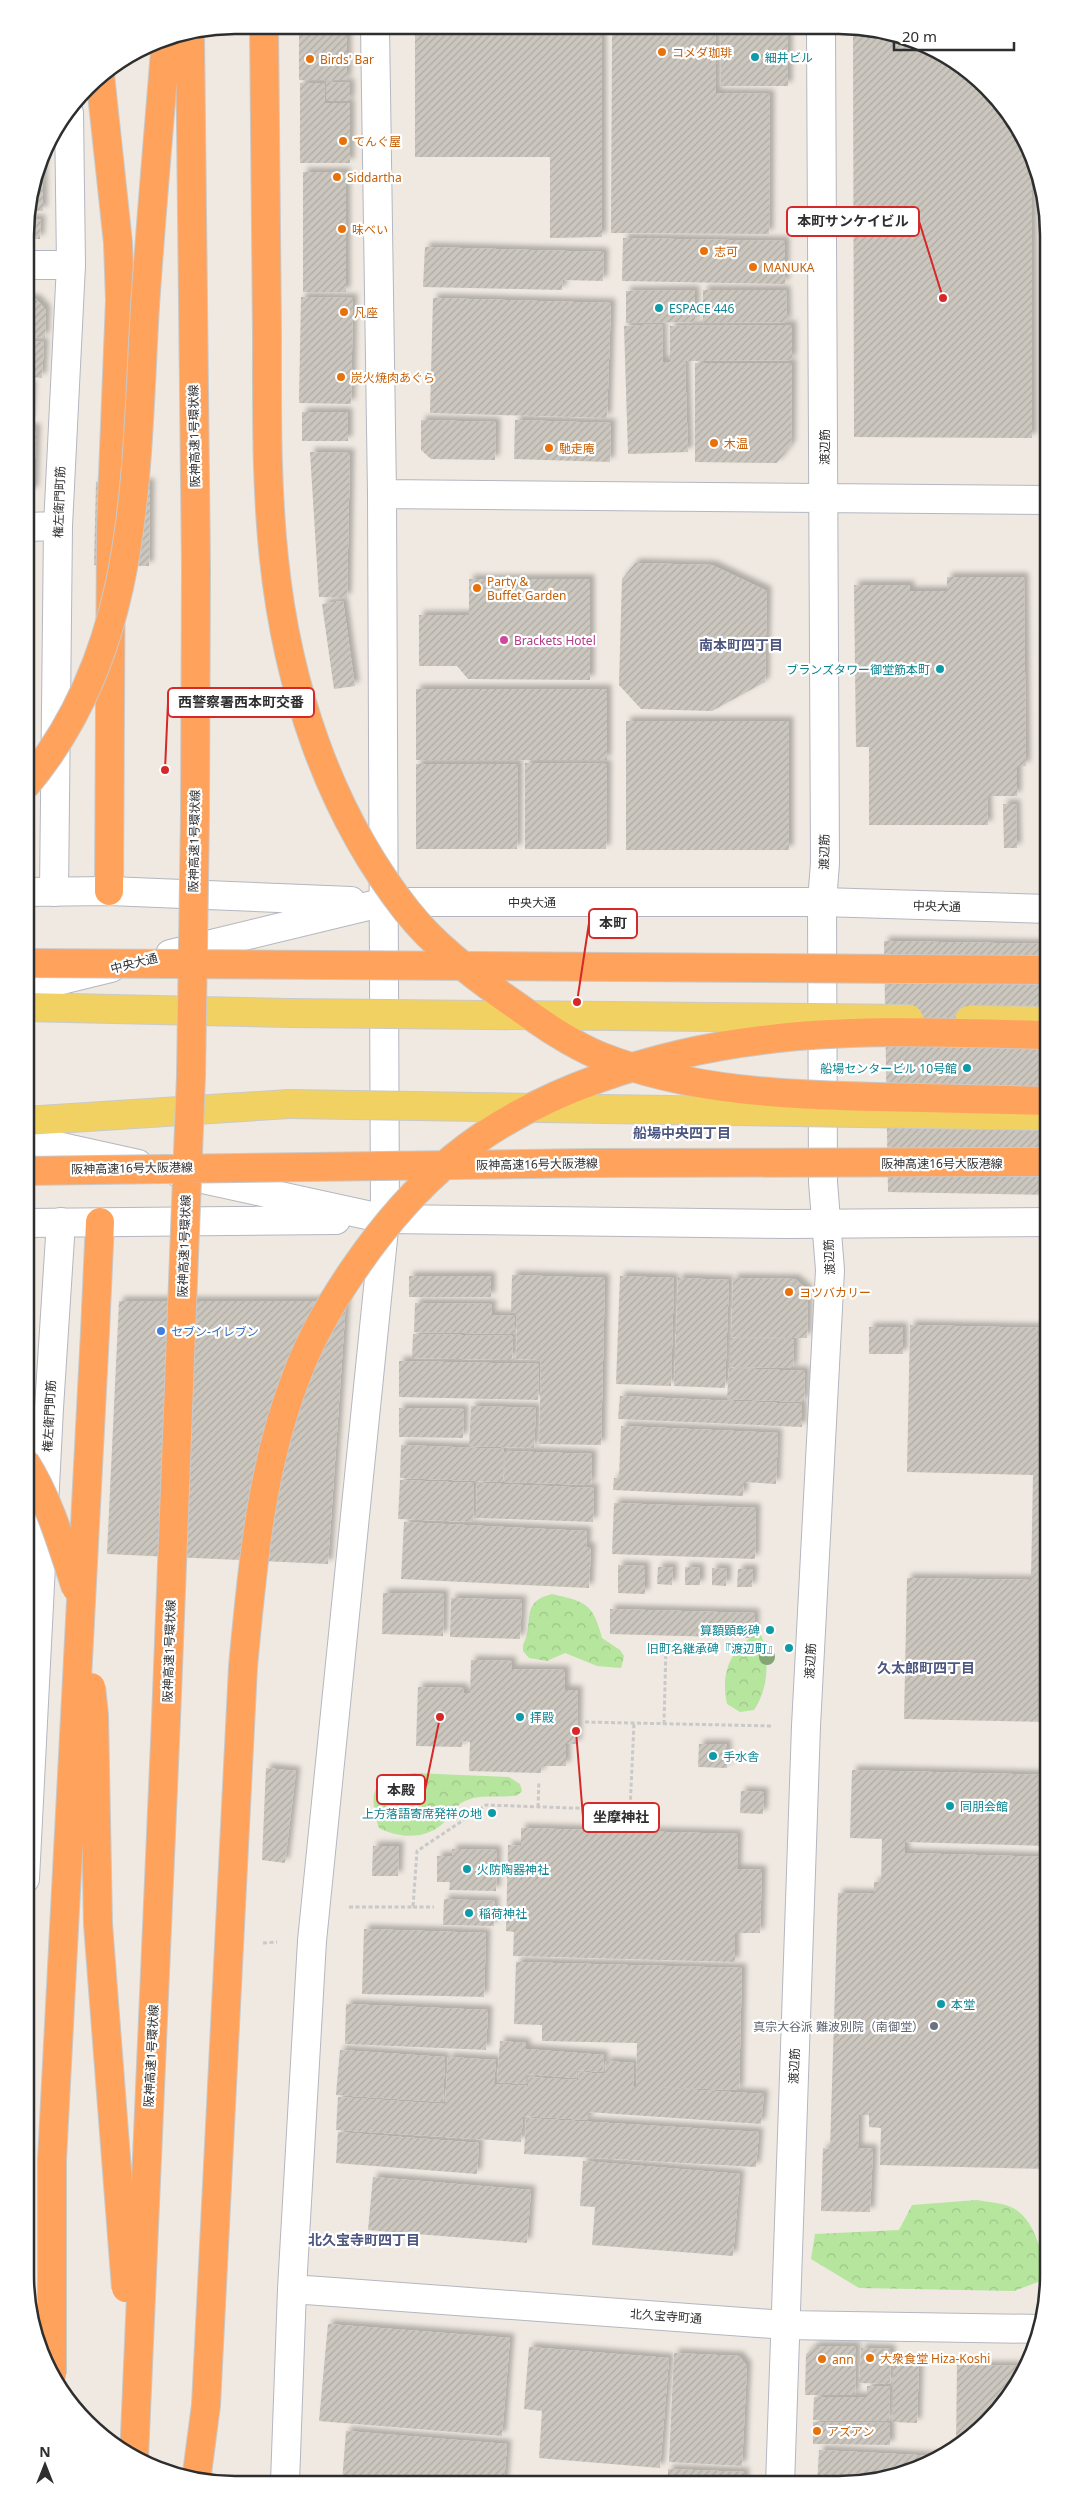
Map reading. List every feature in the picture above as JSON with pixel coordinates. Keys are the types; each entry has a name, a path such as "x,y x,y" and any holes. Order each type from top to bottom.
{"highway":[{"path":"264,34 268,480 274,561 283,623 302,704 341,808 374,862 408,912 443,949 493,989 543,1024 598,1056 664,1075 728,1088 801,1095 1040,1101"},
{"name":"阪神高速1号環状線","path":"134,2449 166,1719 191,1076 196,568 190,39"},
{"path":"34,775 54,749 83,698 114,616 124,568 139,454 145,307 165,46"},
{"path":"101,85 118,243 120,300 111,526 109,891"},
{"path":"34,963 1040,970"},
{"path":"197,2472 207,2395 243,1667 255,1547 272,1454 295,1379 330,1303 371,1244 411,1195 454,1157 502,1124 535,1107 614,1073 686,1053 762,1040 838,1034 937,1032 1040,1035"},
{"name":"阪神高速16号大阪港線","path":"34,1171 593,1163 1040,1162"},
{"path":"52,2358 52,2160 100,1222"},
{"path":"34,1476 59,1535 77,1590 87,1650 94,1715 98,1924 135,2411"}],"main road":[{"path":"34,1007 290,1013 1040,1021"},
{"path":"34,1120 289,1104 1040,1116"}],"street":[{"path":"285,2476 292,2289 316,1906 385,1219 382,494 375,34"},
{"name":"渡辺筋","path":"780,2476 806,1726 830,1270 823,1182 822,902 825,862 821,34"},
{"name":"権左衛門町筋","path":"54,892 58,526 71,265 69,121"},
{"path":"34,265 71,265"},
{"path":"382,494 1040,500"},
{"path":"34,527 58,526"},
{"path":"34,892 109,891 385,902"},
{"name":"中央大通","path":"34,987 385,902 822,902 1040,909"},
{"path":"34,1141 385,1219"},
{"path":"34,1222 385,1219 827,1223 1040,1222"},
{"name":"権左衛門町筋","path":"34,1526 37,1408 62,1222"},
{"name":"北久宝寺町通","path":"292,2289 785,2325 1033,2329"}],"path":[{"path":"664,1724 666,1646"},
{"path":"585,1722 806,1726"},
{"path":"413,1907 417,1851 486,1805 630,1810 634,1723"},
{"path":"538,1807 539,1781"},
{"path":"316,1906 434,1907"}],"green space":[{"path":"552,1594 580,1602 591,1611 599,1626 602,1638 620,1650 624,1656 621,1668 597,1666 565,1653 547,1661 529,1658 523,1651 523,1645 531,1608 535,1602"},
{"path":"760,1632 766,1661 763,1692 754,1710 740,1712 727,1704 725,1681 727,1671 735,1653 750,1638"},
{"path":"413,1773 509,1777 520,1784 522,1791 518,1795 478,1797 465,1801 456,1807 439,1827 423,1834 405,1836 379,1828 374,1804 376,1788 389,1778"},
{"path":"977,2200 1006,2205 1015,2209 1028,2222 1037,2240 1040,2250 1040,2281 1014,2291 859,2288 811,2259 815,2234 899,2230 912,2205"}],"building":[{"path":"299,34 347,34 347,80 299,80"},
{"path":"415,34 602,34 602,237 550,238 550,157 415,157"},
{"path":"612,34 716,34 716,93 770,94 769,234 611,233"},
{"name":"細井ビル","path":"721,34 788,34 788,86 721,86"},
{"path":"853,34 904,44 940,61 961,75 990,102 1006,123 1025,158 1032,179 1032,438 854,437"},
{"path":"326,82 350,83 350,101 326,101"},
{"path":"300,83 324,83 325,103 350,103 350,163 300,163"},
{"path":"303,172 346,172 346,292 303,292"},
{"path":"43,174 43,211 35,211"},
{"path":"34,219 41,219 40,239 34,239"},
{"path":"623,238 785,241 785,284 622,281"},
{"path":"425,247 604,252 603,281 563,280 562,290 423,287"},
{"path":"695,290 695,322 626,323 626,291"},
{"path":"703,290 786,290 787,322 703,323"},
{"path":"301,297 353,298 351,404 299,403"},
{"path":"433,298 611,303 607,418 430,413"},
{"path":"34,299 46,310 45,338 34,337"},
{"path":"662,324 663,362 670,362 670,326 792,325 792,360 685,361 688,452 628,454 624,326"},
{"path":"34,341 44,342 42,378 34,378"},
{"path":"695,363 792,363 791,445 777,463 695,462"},
{"path":"302,412 348,412 348,441 302,441"},
{"path":"421,420 496,422 495,460 431,459 421,450"},
{"path":"515,420 611,423 610,462 514,459"},
{"path":"34,428 36,428 34,490"},
{"path":"310,452 350,453 347,598 319,597"},
{"path":"96,482 150,483 149,566 94,565"},
{"path":"635,563 712,565 767,591 765,682 712,711 641,709 619,685 622,579"},
{"name":"ブランズタワー御堂筋本町","path":"947,577 1024,577 1026,766 1017,766 1017,796 987,796 988,825 869,825 869,747 856,747 854,585 910,585 910,591 947,591"},
{"name":"Brackets Hotel","path":"469,579 590,579 590,680 468,679 457,666 419,666 419,615 469,615"},
{"path":"343,601 355,686 334,689 322,604"},
{"path":"416,689 607,689 607,760 416,760"},
{"path":"626,721 789,721 789,850 626,850"},
{"path":"525,763 607,764 606,849 525,849"},
{"path":"416,764 518,764 517,849 416,849"},
{"path":"1003,804 1016,804 1017,848 1004,848"},
{"name":"船場センタービル 10号館","path":"884,941 1040,944 1040,1195 888,1192"},
{"path":"512,1275 605,1278 601,1445 539,1444 541,1360 516,1359 517,1313 511,1313"},
{"path":"409,1276 491,1276 491,1297 409,1297"},
{"path":"620,1276 674,1278 671,1386 616,1384"},
{"path":"678,1278 729,1280 725,1388 674,1386"},
{"path":"733,1278 795,1279 808,1290 807,1338 731,1337"},
{"path":"119,1301 346,1301 328,1564 107,1554"},
{"path":"415,1303 492,1304 491,1315 515,1316 515,1334 414,1332"},
{"path":"910,1325 1040,1328 1040,1722 904,1719 907,1578 1031,1580 1033,1475 907,1472"},
{"path":"869,1327 903,1327 903,1354 869,1354"},
{"path":"413,1334 513,1336 512,1360 412,1358"},
{"path":"730,1338 794,1339 793,1368 730,1367"},
{"path":"399,1361 539,1364 538,1400 399,1397"},
{"path":"729,1368 805,1371 804,1402 727,1399"},
{"path":"620,1396 802,1404 802,1427 618,1419"},
{"path":"471,1406 536,1408 534,1448 469,1446"},
{"path":"399,1408 464,1409 463,1438 399,1437"},
{"path":"621,1426 778,1433 776,1484 744,1482 743,1496 613,1490 614,1478 619,1478"},
{"path":"401,1445 504,1449 503,1482 400,1478"},
{"path":"505,1451 592,1454 591,1485 504,1482"},
{"path":"400,1480 474,1483 473,1522 398,1519"},
{"path":"477,1483 594,1488 593,1522 476,1518"},
{"path":"614,1503 756,1508 755,1559 612,1554"},
{"path":"404,1522 587,1531 586,1547 591,1547 589,1588 401,1579"},
{"path":"618,1565 645,1566 645,1594 618,1593"},
{"path":"658,1567 673,1567 672,1585 657,1584"},
{"path":"685,1567 700,1568 700,1585 685,1585"},
{"path":"712,1568 727,1569 726,1586 712,1585"},
{"path":"738,1569 753,1569 752,1587 737,1587"},
{"path":"383,1593 444,1594 443,1636 382,1634"},
{"path":"451,1598 522,1600 520,1639 450,1637"},
{"path":"610,1609 755,1613 754,1638 610,1634"},
{"name":"拝殿","path":"471,1660 512,1661 511,1669 565,1670 565,1690 578,1690 577,1744 566,1744 566,1766 541,1766 541,1773 469,1771 470,1742 462,1741 462,1747 416,1746 418,1687 464,1688 463,1693 470,1693"},
{"name":"手水舎","path":"699,1744 727,1744 727,1768 698,1767"},
{"path":"266,1768 296,1771 285,1863 262,1860"},
{"name":"真宗大谷派 難波別院（南御堂）","path":"852,1770 1040,1775 1040,1846 905,1842 905,1853 1040,1857 1040,2169 880,2165 881,2128 869,2127 869,2115 859,2115 858,2148 873,2149 870,2212 821,2211 823,2148 830,2149 838,1893 874,1894 874,1882 881,1882 882,1839 850,1838"},
{"path":"741,1791 764,1792 763,1814 740,1813"},
{"path":"521,1828 738,1834 737,1869 762,1870 760,1933 735,1933 735,1962 513,1956 514,1932 506,1931 508,1845 521,1846"},
{"path":"373,1846 399,1846 398,1876 372,1876"},
{"name":"火防陶器神社","path":"452,1849 497,1850 496,1891 449,1890 450,1882 437,1882 437,1856 452,1856"},
{"name":"稲荷神社","path":"444,1899 495,1901 494,1926 443,1925"},
{"path":"364,1929 486,1933 484,1997 362,1994"},
{"path":"516,1962 742,1968 739,2090 650,2087 764,2094 761,2124 588,2112 588,2120 523,2116 521,2142 336,2130 338,2097 445,2104 448,2057 496,2060 494,2084 528,2086 528,2077 578,2080 579,2072 605,2074 606,2061 634,2063 633,2086 636,2086 637,2043 542,2041 542,2025 514,2024"},
{"path":"346,2004 488,2010 486,2050 345,2044"},
{"path":"500,2041 526,2043 526,2049 604,2055 603,2072 577,2070 576,2078 526,2074 526,2084 497,2082"},
{"path":"340,2050 445,2057 443,2102 336,2095"},
{"path":"526,2118 759,2132 756,2167 524,2154"},
{"path":"338,2132 479,2143 477,2174 336,2163"},
{"path":"583,2161 740,2174 733,2256 592,2245 595,2207 580,2206"},
{"path":"373,2177 531,2190 527,2243 368,2230"},
{"path":"328,2324 510,2338 502,2436 319,2421"},
{"path":"815,2346 856,2346 855,2395 805,2395 806,2354"},
{"path":"529,2347 669,2358 660,2468 539,2458 542,2411 524,2409"},
{"path":"861,2348 891,2349 890,2384 859,2383"},
{"path":"674,2353 739,2356 747,2366 742,2466 669,2462"},
{"path":"893,2362 919,2362 917,2423 893,2422"},
{"path":"957,2365 1018,2366 1006,2387 990,2408 956,2438"},
{"path":"867,2386 890,2386 889,2421 813,2420 814,2397 867,2397"},
{"path":"813,2422 890,2423 890,2445 813,2444"},
{"path":"346,2431 507,2444 505,2476 342,2476"},
{"path":"819,2450 927,2456 904,2466 865,2475 818,2476"},
{"path":"668,2469 745,2472 745,2476 668,2476"}],"place":[{"name":"コメダ珈琲","path":"662,52"},
{"name":"細井ビル","path":"755,57"},
{"name":"Birds' Bar","path":"310,59"},
{"name":"てんぐ屋","path":"343,141"},
{"name":"Siddartha","path":"337,177"},
{"name":"味べい","path":"342,229"},
{"name":"志可","path":"704,251"},
{"name":"MANUKA","path":"753,267"},
{"name":"本町サンケイビル","path":"943,298"},
{"name":"ESPACE 446","path":"659,308"},
{"name":"凡座","path":"344,312"},
{"name":"炭火焼肉あぐら","path":"341,377"},
{"name":"木温","path":"714,443"},
{"name":"馳走庵","path":"549,448"},
{"name":"Party & Buffet Garden","path":"477,588"},
{"name":"Brackets Hotel","path":"504,640"},
{"name":"ブランズタワー御堂筋本町","path":"940,669"},
{"name":"西警察署西本町交番","path":"165,770"},
{"name":"本町","path":"577,1002"},
{"name":"船場センタービル 10号館","path":"967,1068"},
{"name":"ヨツバカリー","path":"789,1292"},
{"name":"セブン-イレブン","path":"161,1331"},
{"name":"算額顕彰碑","path":"770,1630"},
{"name":"旧町名継承碑『渡辺町』","path":"789,1648"},
{"name":"本殿","path":"440,1717"},
{"name":"拝殿","path":"520,1717"},
{"name":"坐摩神社","path":"576,1731"},
{"name":"手水舎","path":"713,1756"},
{"name":"同朋会館","path":"950,1806"},
{"name":"上方落語寄席発祥の地","path":"492,1813"},
{"name":"火防陶器神社","path":"467,1869"},
{"name":"稲荷神社","path":"469,1913"},
{"name":"本堂","path":"941,2004"},
{"name":"真宗大谷派 難波別院（南御堂）","path":"934,2026"},
{"name":"大衆食堂 Hiza-Koshi","path":"870,2358"},
{"name":"ann","path":"822,2359"},
{"name":"アズアン","path":"817,2431"}],"district":[{"name":"南本町四丁目","path":"741,644"},
{"name":"船場中央四丁目","path":"682,1132"},
{"name":"久太郎町四丁目","path":"926,1667"},
{"name":"北久宝寺町四丁目","path":"364,2239"}]}
